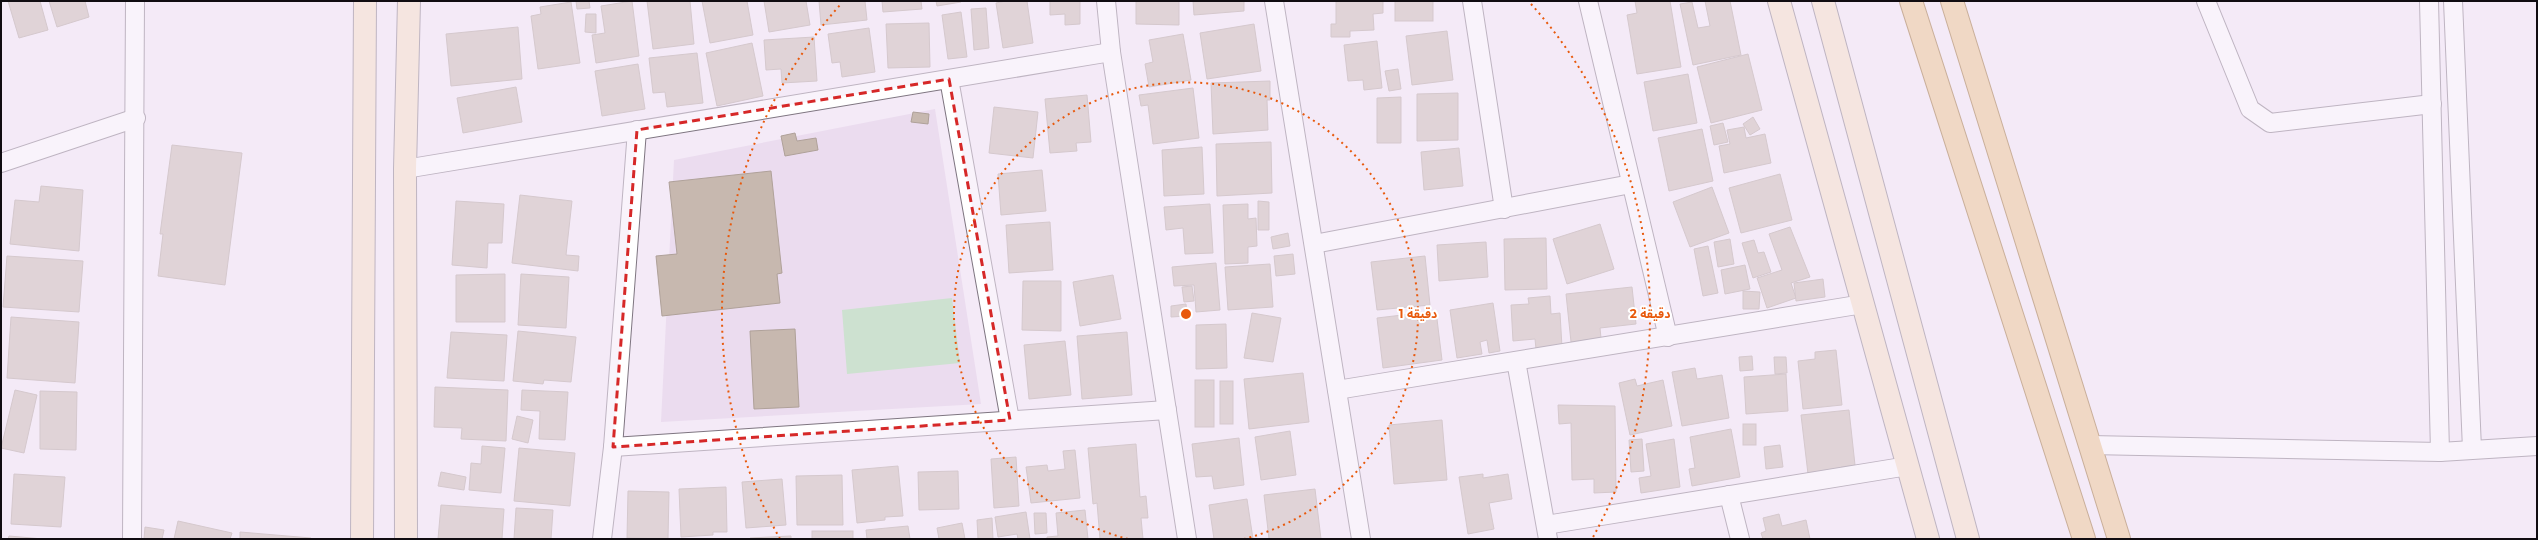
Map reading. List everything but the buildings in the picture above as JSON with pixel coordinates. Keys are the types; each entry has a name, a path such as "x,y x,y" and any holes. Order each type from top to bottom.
{"main road":[{"path":"1911,1 2084,539"},
{"path":"1952,1 2119,539"}],"street":[{"path":"132,539 136,118 135,1"},
{"path":"362,539 365,1"},
{"path":"406,539 405,168 409,1"},
{"path":"1106,1 1111,52 1187,539"},
{"path":"1274,1 1361,539"},
{"path":"1472,1 1504,209"},
{"path":"1588,1 1668,337"},
{"path":"1779,1 1928,539"},
{"path":"1822,1 1968,539"},
{"path":"2206,1 2250,109 2270,123 2432,104"},
{"path":"2430,1 2440,452"},
{"path":"2453,1 2472,449"},
{"path":"405,168 1111,52"},
{"path":"950,79 1010,420"},
{"path":"1,163 136,118"},
{"path":"602,539 613,447 637,130"},
{"path":"1314,244 1631,184"},
{"path":"1337,390 1863,304"},
{"path":"1516,361 1547,532 1729,495 1908,466"},
{"path":"613,447 1167,410"},
{"path":"2090,445 2440,452 2537,446"},
{"path":"1729,495 1740,539"}],"highlighted area":[{"path":"949,79 1010,420 613,447 637,130"}],"shaded area":[{"path":"935,109 981,404 661,422 674,160"}],"green space":[{"path":"952,298 960,363 847,374 842,310"}]}
